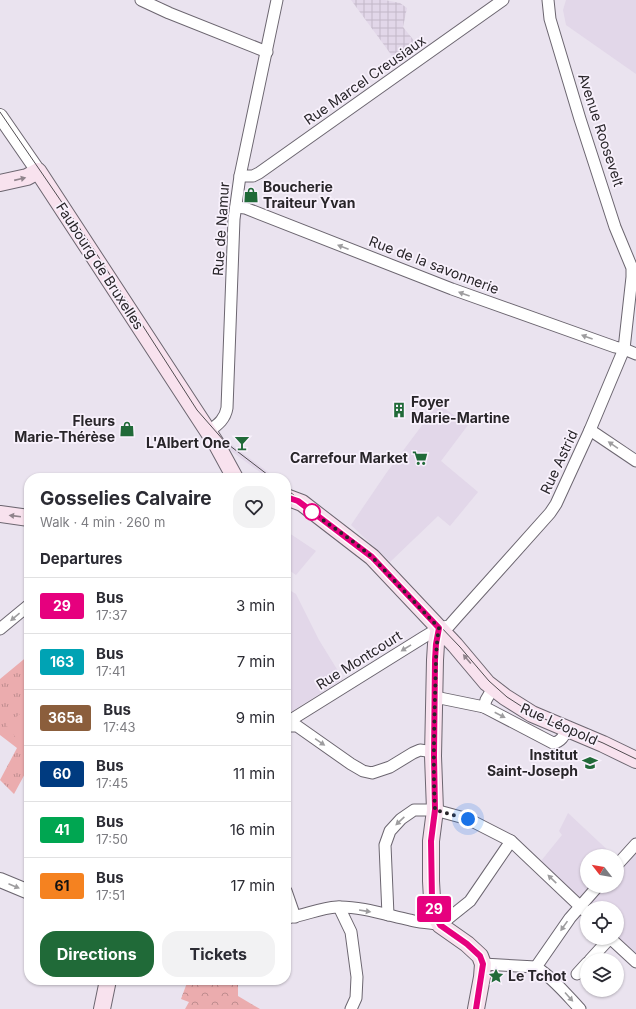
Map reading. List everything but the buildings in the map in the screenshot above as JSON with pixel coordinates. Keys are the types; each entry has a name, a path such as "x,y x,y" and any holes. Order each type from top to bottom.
{"main road":[{"path":"0,183 27,177 38,171"},
{"name":"Faubourg de Bruxelles","path":"38,171 198,416 232,473"},
{"name":"Rue Léopold","path":"291,498 302,503 368,554 439,628 493,688 520,708 610,747 636,760"},
{"path":"0,514 24,517"},
{"path":"439,628 436,644 434,756 435,810 431,841 431,881 434,910 440,925 467,944 480,956 483,964 476,1009"},
{"path":"102,1009 107,985"}],"street":[{"path":"141,0 169,13 267,52"},
{"name":"Rue de Namur","path":"208,432 220,423 226,415 234,219 240,176 277,0"},
{"name":"Rue Marcel Creusiaux","path":"240,176 253,176 259,173 503,0"},
{"name":"Avenue Roosevelt","path":"548,0 550,19 580,119 616,227 634,269"},
{"name":"Faubourg de Bruxelles","path":"0,116 38,171"},
{"name":"Rue de la savonnerie","path":"236,207 245,208 452,289 636,354"},
{"name":"Rue Astrid","path":"439,628 449,626 550,513 556,504 590,430 624,349 634,269"},
{"path":"590,430 636,461"},
{"path":"0,629 24,609"},
{"name":"Rue Montcourt","path":"291,723 439,628"},
{"path":"484,708 486,700 493,688"},
{"path":"435,697 484,708 566,750"},
{"path":"291,723 363,771 372,773 390,767 420,750 427,751 434,756"},
{"path":"553,743 560,740 567,729"},
{"path":"388,915 385,845 390,831 401,819 414,810 435,810 468,819 511,841 580,906"},
{"path":"291,917 320,909 339,907 440,925 470,901 511,841"},
{"path":"624,857 636,844"},
{"path":"0,880 24,890"},
{"path":"339,907 351,932 357,977 356,998 351,1009"},
{"path":"536,966 570,918 580,912"},
{"path":"596,953 604,945"},
{"path":"618,945 636,962"},
{"path":"483,964 536,966 563,990 580,1009"},
{"path":"577,974 580,971"}],"shaded area":[{"path":"351,0 385,0 400,3 407,8 403,27 420,48 398,64"},
{"path":"566,0 636,0 636,74 566,25 563,10"},
{"path":"438,404 468,425 441,461 478,492 450,526 438,516 390,562 351,525 387,472"},
{"path":"225,440 269,473 261,473 227,448"},
{"path":"291,534 316,551 296,575 291,572"},
{"path":"291,591 296,594 319,640 343,679 291,712"},
{"path":"568,813 607,849 580,849 580,893 589,893 580,901 580,903 541,861 562,835 559,831"},
{"path":"636,848 636,962 623,945 624,945 624,901 588,901 595,893 624,893 624,861"}],"green space":[{"path":"24,659 24,776 14,794 0,780 17,748 0,735 0,679"},
{"path":"24,711 24,748 6,725"},
{"path":"186,985 238,985 238,996 260,1009 185,1009 189,1002 181,999"}],"tram line":[{"path":"0,112 87,239 197,410 225,442 265,473"},
{"path":"291,493 373,556 460,647 489,681 507,697 535,715 603,743 636,759"}],"bus line":[{"name":"29","path":"291,498 298,501 368,554 439,628 435,660 435,810 431,841 432,899 436,917 440,925 467,944 480,956 483,964 476,1009"}],"place":[{"name":"Boucherie Traiteur Yvan","path":"251,195"},
{"name":"Foyer Marie-Martine","path":"399,410"},
{"name":"Fleurs Marie-Thérèse","path":"127,429"},
{"name":"L'Albert One","path":"242,443"},
{"name":"Carrefour Market","path":"420,458"},
{"name":"Institut Saint-Joseph","path":"590,763"},
{"name":"Le Tchot","path":"496,976"}],"route":[{"path":"312,512 372,557 439,628 435,660 435,810 468,819"}]}
